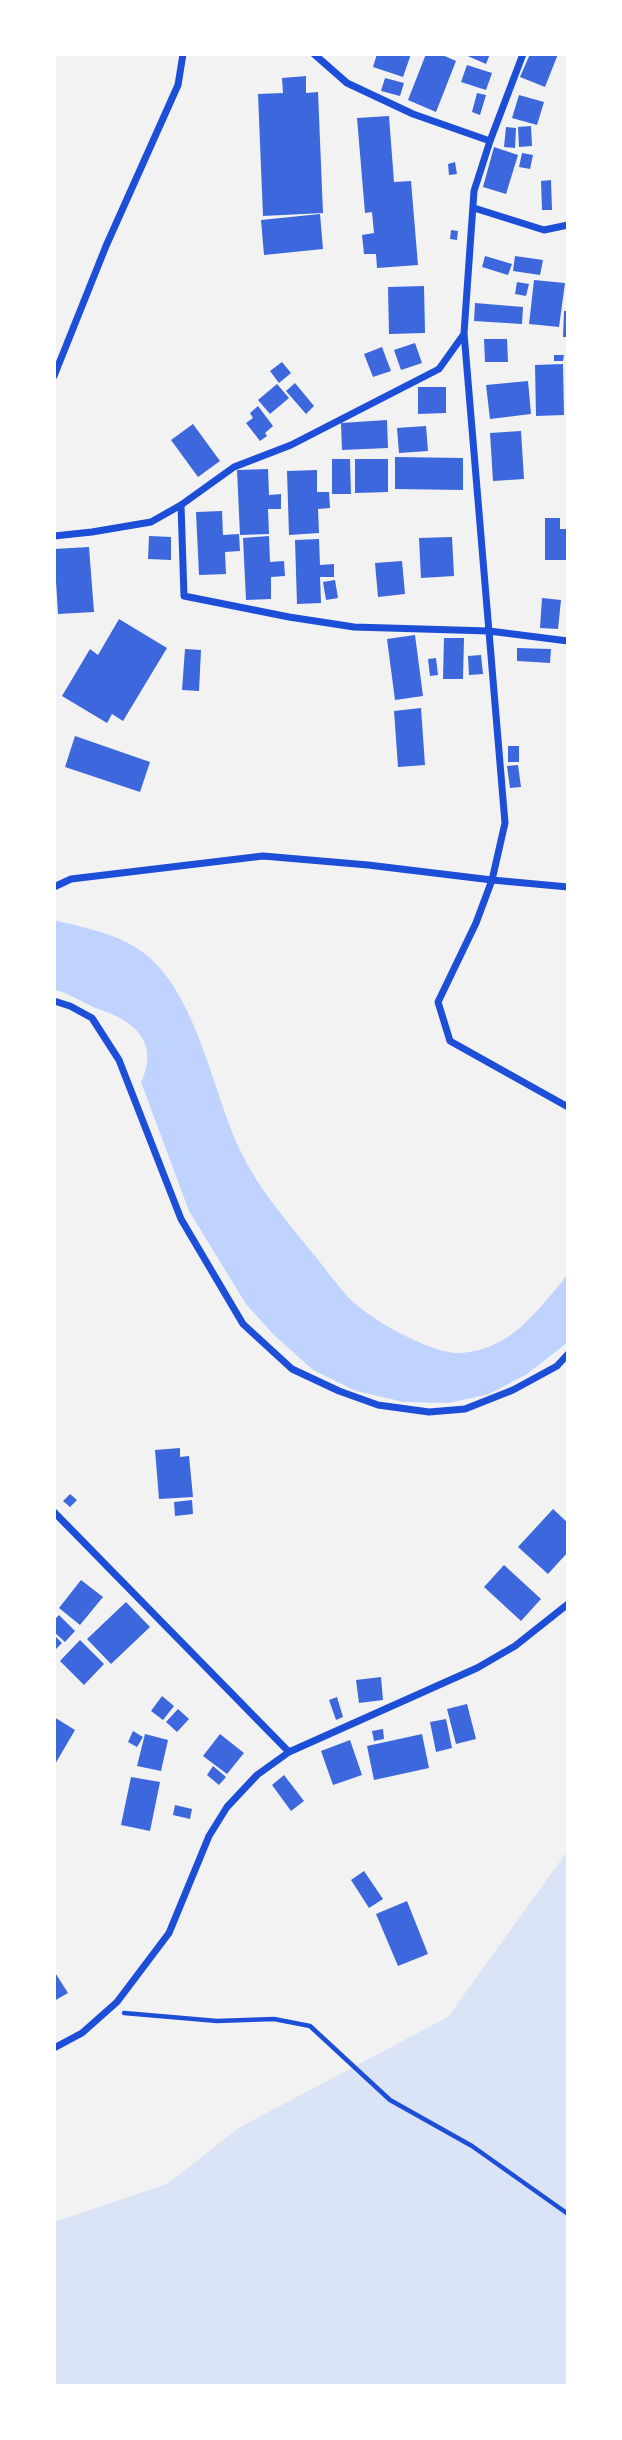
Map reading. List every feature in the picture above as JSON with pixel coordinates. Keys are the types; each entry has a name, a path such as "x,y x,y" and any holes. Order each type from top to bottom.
{"street":[{"path":"54,376 106,246 178,86 183,54"},
{"path":"314,54 347,83 413,114 490,141"},
{"path":"523,54 474,191 464,333 505,823 492,880 438,1002 450,1041 568,1107"},
{"path":"474,208 544,230 568,225"},
{"path":"54,536 151,522 181,505 234,467 291,444 439,369 464,333"},
{"path":"181,505 184,596 354,627 489,631 568,640"},
{"path":"54,887 71,879 263,856 568,887"},
{"path":"54,1001 92,1018 119,1060 181,1219 243,1324 292,1369 339,1391 378,1405 429,1412 465,1409 513,1390 557,1366 568,1354"},
{"path":"54,1513 289,1752"},
{"path":"54,2048 82,2034 117,2002 169,1933 209,1836 227,1807 257,1775 289,1752 477,1668 515,1646 568,1604"}],"path":[{"path":"106,2012 217,2021 274,2019 310,2026 390,2100 472,2146 568,2214"}],"shaded area":[{"path":"568,1850 568,2386 54,2386 54,2222 167,2184 240,2127 448,2017"}],"water":[{"path":"54,920 105,933 129,944 151,959 167,977 193,1023 230,1127 247,1164 281,1213 358,1306 386,1325 419,1342 461,1353 478,1350 507,1338 530,1318 568,1273 568,1342 527,1374 489,1394 449,1403 404,1402 356,1391 313,1370 274,1335 246,1304 189,1211 141,1082 147,1063 146,1046 142,1038 129,1024 116,1016 54,990"}],"building":[{"path":"377,54 411,54 403,77 373,67"},
{"path":"426,54 440,54 456,61 436,112 408,100"},
{"path":"463,54 490,54 486,64"},
{"path":"530,54 558,54 545,87 520,77"},
{"path":"467,65 492,73 486,90 461,82"},
{"path":"306,76 306,93 318,92 323,213 263,216 258,94 283,93 282,78"},
{"path":"385,78 404,83 400,96 381,91"},
{"path":"477,93 486,95 480,115 472,112"},
{"path":"519,95 544,102 537,125 512,118"},
{"path":"389,116 394,182 411,181 418,265 377,268 376,254 364,254 362,235 374,233 372,212 365,213 357,118"},
{"path":"531,126 532,146 519,147 518,127"},
{"path":"506,127 516,128 515,148 504,147"},
{"path":"494,147 518,155 506,194 483,187"},
{"path":"522,153 533,155 530,169 519,167"},
{"path":"455,162 457,174 449,175 448,164"},
{"path":"551,180 552,210 542,210 541,181"},
{"path":"320,214 323,249 264,255 261,220"},
{"path":"451,230 458,231 457,240 450,239"},
{"path":"485,256 512,264 508,275 482,267"},
{"path":"515,256 543,260 540,275 513,271"},
{"path":"534,280 565,283 559,327 529,324"},
{"path":"517,282 529,284 526,296 515,294"},
{"path":"424,286 425,333 389,334 388,287"},
{"path":"475,303 523,307 522,324 474,321"},
{"path":"564,311 568,311 568,337 563,337"},
{"path":"484,339 507,339 508,362 485,362"},
{"path":"415,343 422,363 401,370 394,350"},
{"path":"382,347 391,371 373,377 364,354"},
{"path":"554,355 564,355 563,361 554,361"},
{"path":"282,362 291,373 279,383 270,371"},
{"path":"563,364 564,415 536,416 535,365"},
{"path":"528,381 531,414 490,419 486,385"},
{"path":"295,383 314,406 306,414 286,391"},
{"path":"277,384 289,398 270,414 258,400"},
{"path":"418,387 446,387 446,413 418,414"},
{"path":"258,406 273,426 260,441 246,423 253,418 250,413"},
{"path":"387,420 388,448 342,450 341,423"},
{"path":"193,424 220,461 198,477 171,440"},
{"path":"426,426 428,451 399,453 397,428"},
{"path":"521,431 524,479 493,481 490,433"},
{"path":"395,457 463,458 463,490 395,489"},
{"path":"332,459 350,459 351,494 332,494"},
{"path":"355,459 388,459 388,492 355,493"},
{"path":"268,469 269,495 281,494 281,509 268,509 269,534 240,535 237,470"},
{"path":"317,470 317,492 329,492 330,508 318,509 319,533 289,535 287,471"},
{"path":"222,511 223,535 239,534 240,551 225,552 226,574 199,575 196,512"},
{"path":"545,518 560,518 560,529 568,529 568,560 545,560"},
{"path":"149,536 171,537 171,560 148,559"},
{"path":"269,536 270,562 284,561 285,576 271,577 271,599 246,600 243,538"},
{"path":"452,537 454,576 421,578 419,538"},
{"path":"319,539 320,565 334,564 334,577 320,577 321,603 297,604 295,540"},
{"path":"89,547 94,612 58,614 54,549"},
{"path":"402,561 405,594 378,597 375,563"},
{"path":"335,580 338,598 326,600 323,582"},
{"path":"542,598 561,600 558,629 540,628"},
{"path":"119,619 167,648 123,721 112,714 107,723 62,696 90,649 98,655"},
{"path":"415,635 423,696 395,700 387,639"},
{"path":"444,638 464,638 463,679 443,679"},
{"path":"517,648 551,649 550,663 517,661"},
{"path":"185,649 201,650 199,691 182,690"},
{"path":"481,655 483,674 469,675 468,656"},
{"path":"436,658 438,675 430,676 428,659"},
{"path":"421,708 425,765 398,767 394,711"},
{"path":"75,736 150,762 140,792 65,767"},
{"path":"508,746 519,746 519,762 508,762"},
{"path":"518,765 521,787 510,788 507,766"},
{"path":"180,1448 180,1457 189,1456 193,1497 159,1499 155,1450"},
{"path":"70,1494 77,1500 70,1507 63,1501"},
{"path":"192,1500 193,1514 175,1516 174,1502"},
{"path":"553,1509 568,1523 568,1552 548,1574 518,1547"},
{"path":"504,1565 541,1599 521,1621 484,1587"},
{"path":"81,1580 103,1597 80,1625 59,1608"},
{"path":"126,1602 150,1627 111,1664 87,1639"},
{"path":"59,1615 75,1631 65,1642 54,1632 54,1620"},
{"path":"54,1635 62,1643 54,1651"},
{"path":"80,1640 104,1664 84,1685 60,1661"},
{"path":"381,1677 383,1700 359,1703 356,1680"},
{"path":"162,1696 174,1706 163,1720 151,1711"},
{"path":"337,1697 343,1717 336,1720 329,1700"},
{"path":"467,1704 476,1739 456,1744 447,1709"},
{"path":"178,1709 189,1719 177,1732 166,1722"},
{"path":"54,1717 75,1730 54,1766"},
{"path":"446,1719 452,1748 436,1752 430,1722"},
{"path":"383,1729 384,1739 374,1741 372,1731"},
{"path":"133,1731 143,1737 137,1747 128,1742"},
{"path":"145,1734 168,1740 161,1771 137,1766"},
{"path":"220,1734 244,1753 227,1774 203,1756"},
{"path":"422,1734 429,1768 374,1780 367,1746"},
{"path":"350,1740 362,1775 333,1785 321,1751"},
{"path":"213,1766 226,1777 219,1785 207,1775"},
{"path":"284,1775 304,1801 291,1811 272,1785"},
{"path":"131,1777 160,1782 150,1831 121,1825"},
{"path":"175,1805 192,1809 190,1819 173,1815"},
{"path":"364,1871 383,1899 369,1908 351,1880"},
{"path":"407,1901 428,1954 398,1966 376,1914"},
{"path":"54,1971 68,1993 54,2001"}]}
